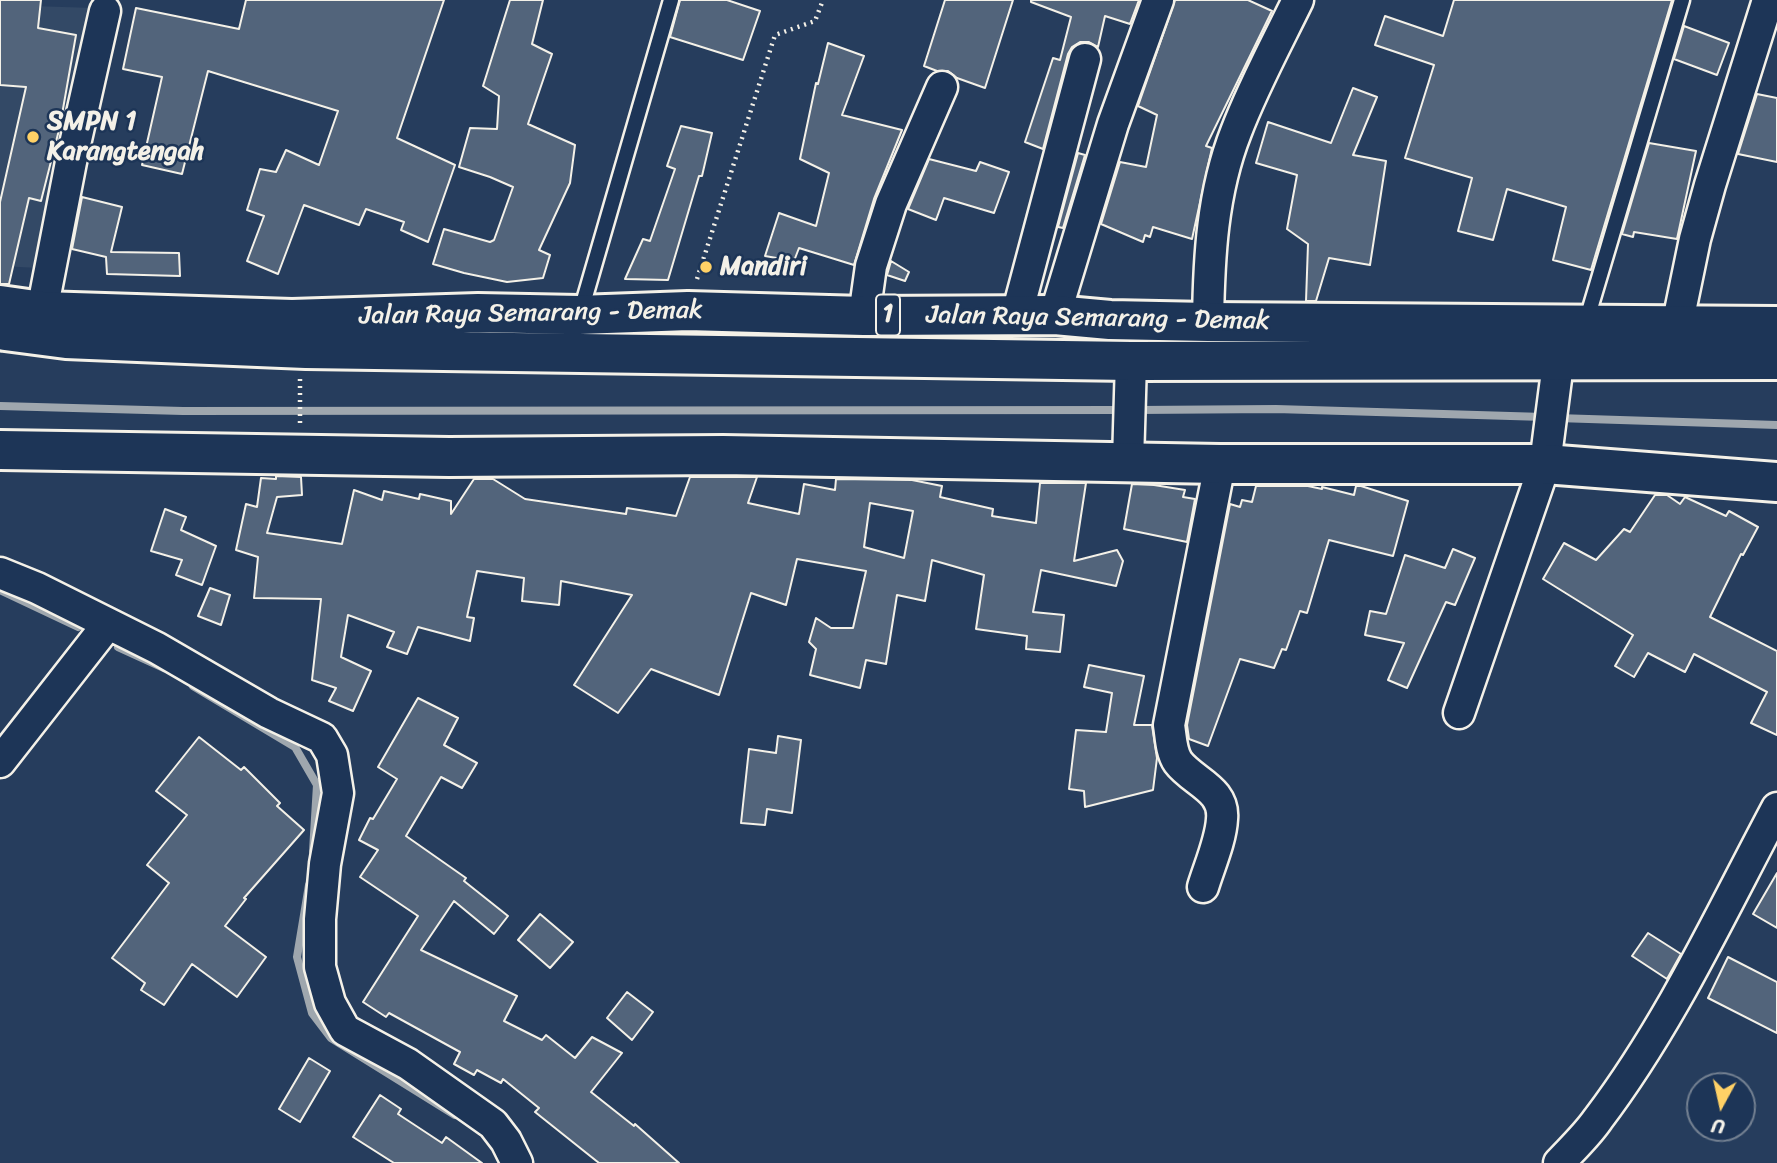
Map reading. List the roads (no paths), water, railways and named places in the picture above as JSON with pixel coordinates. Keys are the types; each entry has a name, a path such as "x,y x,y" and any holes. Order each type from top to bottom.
{"main road":[{"name":"Jalan Raya Semarang - Demak","path":"0,305 42,311 292,318 478,313 579,315 688,310 864,316 1055,315 1110,320 1208,322 1401,341 1556,370 1777,360"},
{"name":"Jalan Raya Semarang - Demak","path":"0,331 66,339 306,349 1130,367 1586,323 1777,326"},
{"path":"0,450 449,457 1128,456 1220,464 1545,459 1777,482"}],"street":[{"path":"1055,315 1113,124 1158,0"},
{"path":"1208,322 1210,247 1218,194 1235,132 1298,0"},
{"path":"1677,326 1695,239 1710,185 1768,0"},
{"path":"42,311 71,162 105,11"},
{"path":"1017,314 1085,59"},
{"path":"864,316 871,266 891,204 942,87"},
{"path":"1128,456 1130,367"},
{"path":"1459,713 1545,459 1556,370"},
{"path":"1203,887 1222,820 1221,805 1214,793 1178,762 1172,747 1169,726 1220,464"},
{"path":"0,573 157,648 269,713 322,738 332,755 338,793 325,864 320,919 320,967 330,1003 345,1030 408,1064 494,1124 517,1163"},
{"path":"0,762 108,624"},
{"path":"1559,1163 1597,1121 1646,1050 1777,808"}],"lane":[{"path":"579,315 671,0"},
{"path":"1586,323 1682,0"}],"waterway":[{"path":"0,406 183,411 1124,410"},
{"path":"1137,410 1276,409 1544,417"},
{"path":"1557,418 1777,425"},
{"path":"0,590 78,627"},
{"path":"118,647 164,668"},
{"path":"193,686 295,747 317,785 313,851"},
{"path":"309,885 297,957 312,1013 331,1038 455,1115"}],"place":[{"name":"SMPN 1 Karangtengah","path":"33,137"},
{"name":"Mandiri","path":"706,267"}]}
